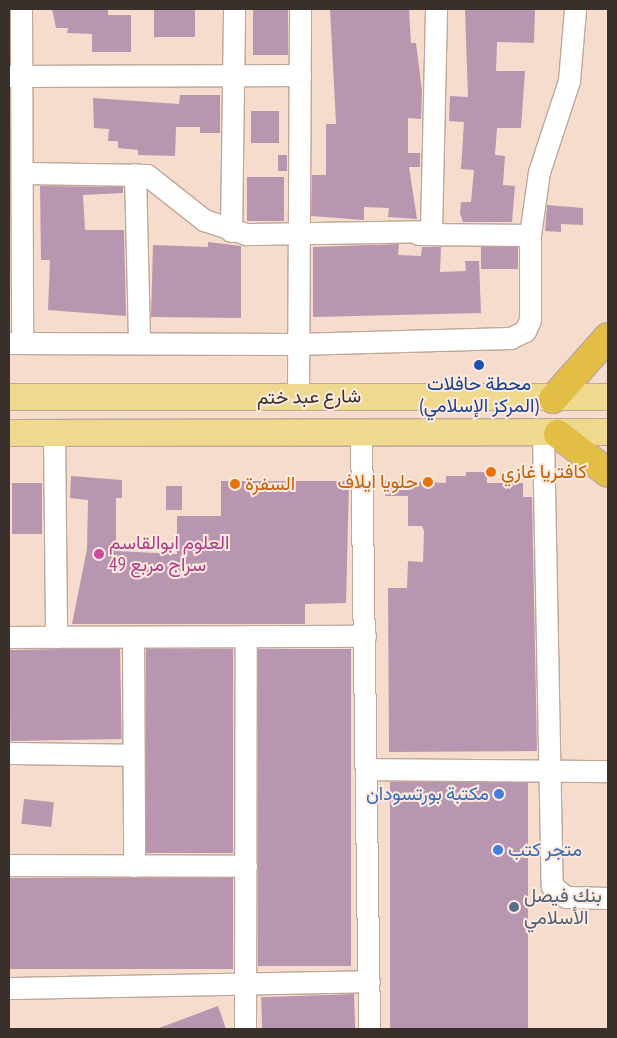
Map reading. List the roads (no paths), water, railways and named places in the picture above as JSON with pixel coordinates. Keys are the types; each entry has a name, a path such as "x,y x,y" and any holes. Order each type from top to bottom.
{"highway":[{"path":"553,399 608,337"},
{"path":"550,434 608,473"}],"main road":[{"name":"شارع عبد ختم","path":"9,398 298,397 553,399 608,397"},
{"name":"شارع عبد ختم","path":"9,434 361,432 550,434 608,432"}],"street":[{"path":"21,9 15,76 25,173 17,241 15,343 296,344 511,338 525,332 530,320 530,235 540,172 569,81 575,9"},
{"path":"231,231 234,9"},
{"path":"298,397 296,344 300,9"},
{"path":"384,233 431,231 436,9"},
{"path":"15,76 234,73 300,75"},
{"path":"25,173 135,174 156,180 204,220 231,231 298,234 530,235"},
{"path":"135,174 139,342"},
{"path":"361,432 368,768 369,1029"},
{"path":"54,433 56,637"},
{"path":"550,434 548,771 552,886 566,897 608,898"},
{"path":"9,637 365,636"},
{"path":"133,637 134,866"},
{"path":"245,1029 246,637"},
{"path":"9,753 134,755"},
{"path":"368,768 608,771"},
{"path":"9,865 246,866"},
{"path":"9,988 369,981"}],"place":[{"name":"محطة حافلات (المركز الإسلامي)","path":"479,365"},
{"name":"كافتريا غازي","path":"491,472"},
{"name":"حلويا ايلاف","path":"428,482"},
{"name":"السفرة","path":"235,484"},
{"name":"العلوم ابوالقاسم سراج مربع 49","path":"99,554"},
{"name":"مكتبة بورتسودان","path":"499,794"},
{"name":"متجر كتب","path":"498,850"},
{"name":"بنك فيصل الأسلامي","path":"514,907"}]}
